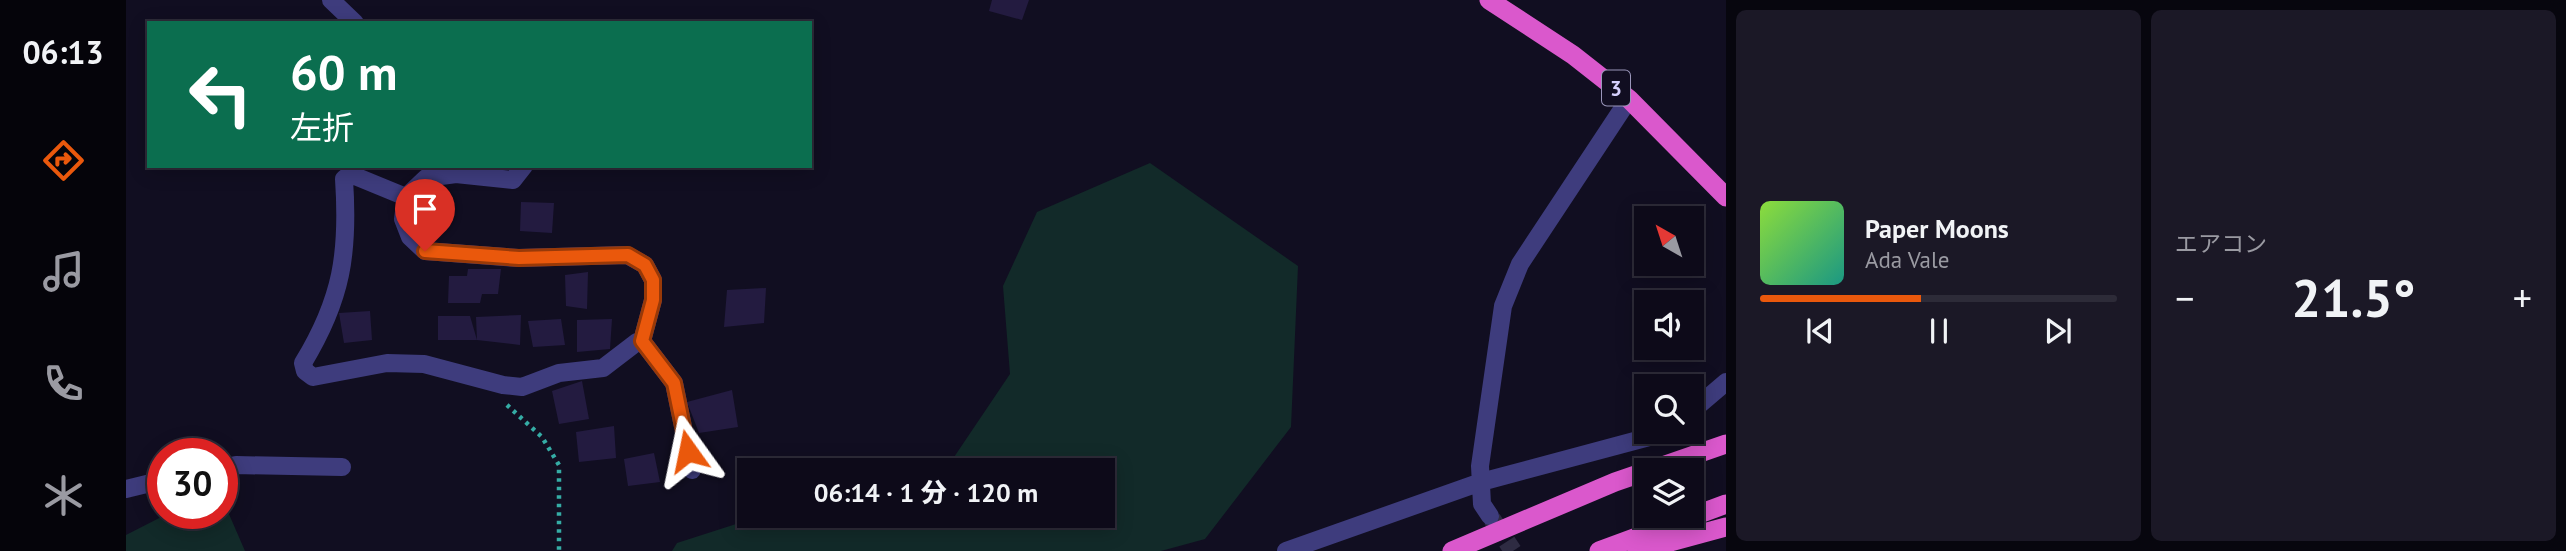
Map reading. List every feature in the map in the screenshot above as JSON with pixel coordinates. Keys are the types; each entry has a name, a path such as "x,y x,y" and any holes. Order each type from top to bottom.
{"highway":[{"name":"3","path":"1489,0 1573,55 1629,99 1726,197"},
{"path":"1685,458 1726,444"},
{"path":"1451,551 1634,475"},
{"path":"1600,551 1726,504"},
{"path":"1637,551 1726,527"}],"street":[{"path":"331,0 353,21"},
{"path":"1490,516 1482,504 1480,466 1503,306 1520,264 1629,99"},
{"path":"522,168 513,180 456,174 426,178 406,197 403,219 410,237 425,251 519,258 628,255 645,265 653,280 653,300 642,341"},
{"path":"406,197 350,174 344,179 347,222 345,259 336,296 317,340 303,363 305,371 313,377 387,363 424,364 503,385 522,387 559,373 603,368 642,341"},
{"path":"642,341 674,383 692,470"},
{"path":"1704,401 1726,382"},
{"path":"1286,551 1481,482 1634,441"},
{"path":"238,465 342,467"},
{"path":"126,489 147,484"}],"path":[{"path":"506,404 542,437 559,465 559,551"}],"green space":[{"path":"1150,163 1298,266 1291,427 1205,539 1161,551 672,551 677,543 737,524 737,528 1115,528 1115,458 953,458 1010,374 1003,286 1037,212"},
{"path":"147,524 147,529 235,529 245,551 126,551 126,535"}],"building":[{"path":"992,0 1029,0 1022,20 989,11"},
{"path":"521,202 554,203 552,233 520,231"},
{"path":"468,269 501,269 498,294 482,294 480,303 448,303 449,276 467,276"},
{"path":"588,272 587,309 566,306 565,275"},
{"path":"766,288 764,323 724,327 727,290"},
{"path":"370,311 372,340 344,343 339,313"},
{"path":"521,315 520,345 477,340 476,317"},
{"path":"438,316 470,316 477,340 438,340"},
{"path":"561,319 565,345 533,347 528,321"},
{"path":"612,319 610,349 577,352 577,320"},
{"path":"582,381 589,419 559,424 552,391"},
{"path":"732,390 738,427 699,433 687,402"},
{"path":"614,426 616,458 579,462 576,432"},
{"path":"654,453 660,482 628,486 624,459"}],"tunnel":[{"path":"1492,519 1513,551"}],"route":[{"path":"425,251 519,258 628,255 645,265 653,280 653,300 642,341 674,383 688,451"}]}
